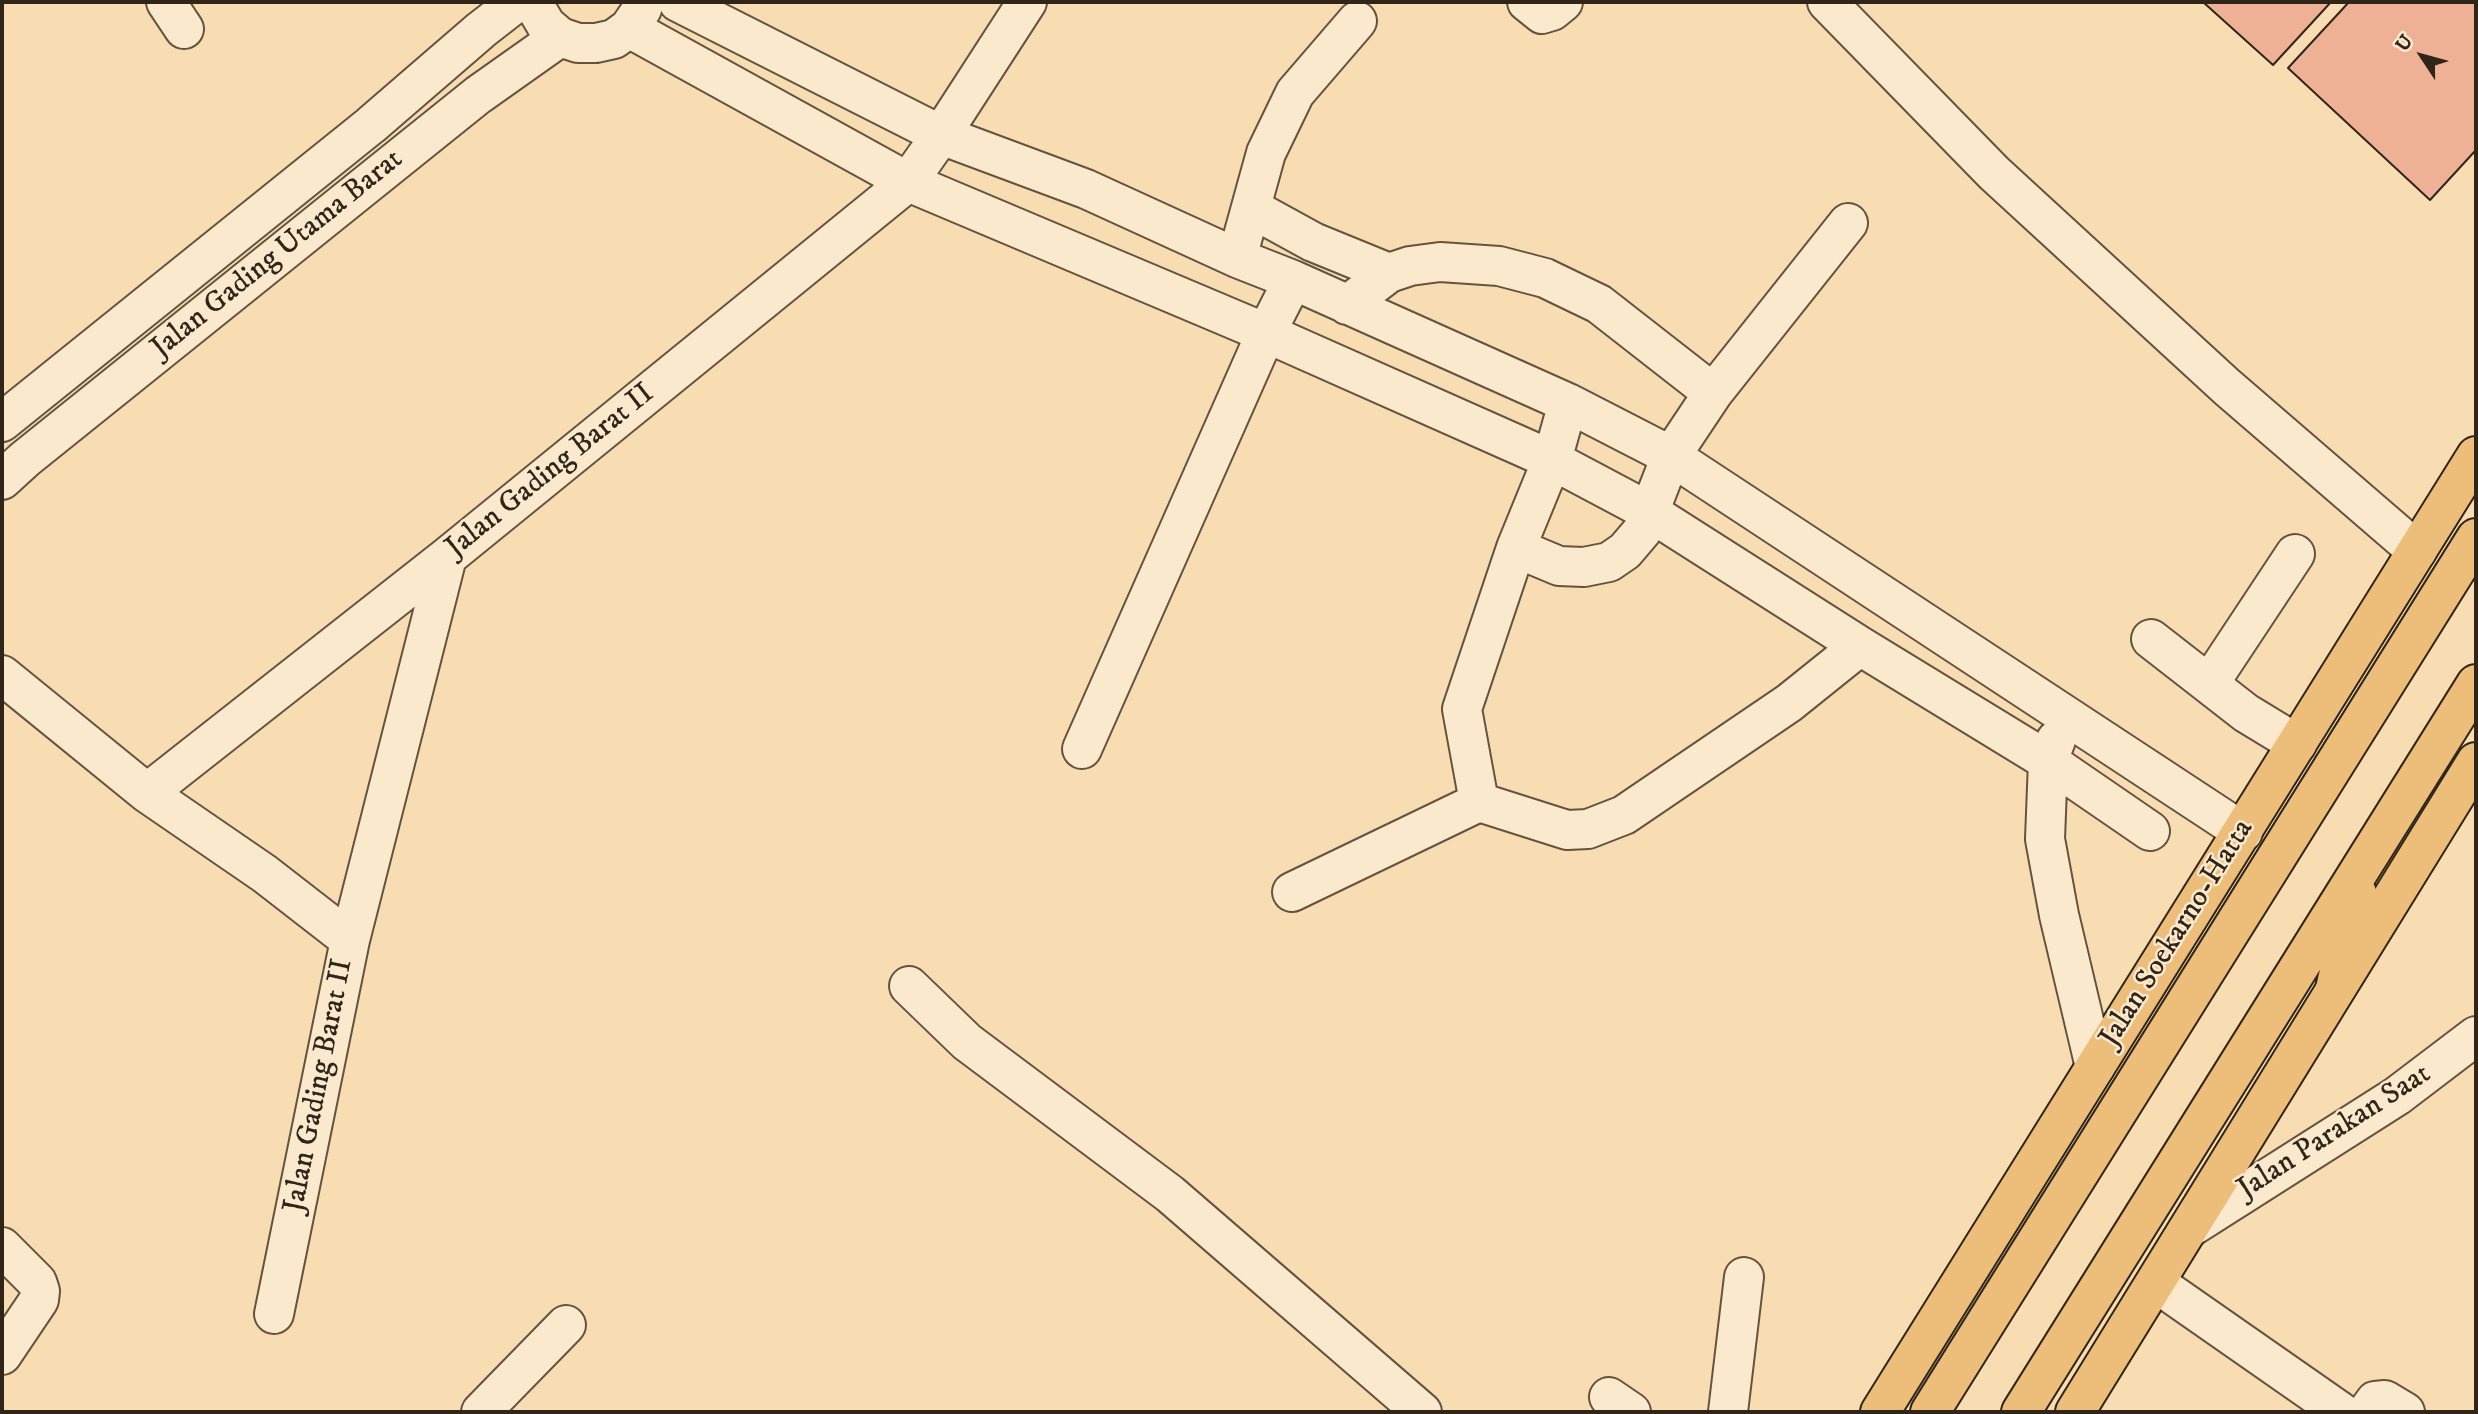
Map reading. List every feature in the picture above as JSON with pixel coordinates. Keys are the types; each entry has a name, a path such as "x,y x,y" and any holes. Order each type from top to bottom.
{"main road":[{"name":"Jalan Soekarno-Hatta","path":"1880,1412 2476,456"},
{"name":"Jalan Soekarno-Hatta","path":"1930,1412 2476,538"},
{"path":"2021,1412 2476,684"},
{"path":"2075,1412 2476,762"},
{"path":"2335,989 2363,864"}],"street":[{"name":"Jalan Gading Utama Barat","path":"2,422 371,125 517,2"},
{"path":"534,2 546,25 560,37 578,43 614,39 636,15 908,182 1266,333 1552,460 1648,511 1860,646 2048,761 2150,831"},
{"path":"678,2 941,135 1086,189 1568,403 1671,456 2243,832"},
{"name":"Jalan Gading Barat II","path":"147,793 447,557 908,182 1027,2"},
{"path":"1527,2 1542,13 1552,11 1563,2"},
{"path":"1827,2 1994,173 2227,387 2417,551"},
{"path":"1237,258 1266,153 1295,93 1357,21"},
{"name":"Jalan Gading Utama Barat","path":"2,480 25,458 478,95 560,37"},
{"path":"1251,208 1313,242 1389,273"},
{"path":"1516,548 1559,566 1584,567 1609,562 1625,551 1642,531 1671,456 1713,393 1848,223"},
{"path":"1347,305 1389,273 1410,266 1440,262 1499,266 1545,278 1599,304 1713,393"},
{"path":"1082,749 1266,333 1293,281"},
{"path":"1479,802 1461,709 1516,548 1552,460 1568,403"},
{"path":"2209,684 2295,554"},
{"path":"350,940 447,557"},
{"path":"2151,639 2246,713 2297,744"},
{"path":"1292,892 1479,802 1567,830 1588,829 1624,815 1789,702 1860,646"},
{"name":"Jalan Gading Barat II","path":"2,675 147,793 265,874 350,940 274,1314"},
{"path":"2066,717 2048,761 2045,839 2059,915 2095,1067"},
{"path":"909,986 967,1042 1170,1194 1422,1412"},
{"name":"Jalan Parakan Saat","path":"2191,1227 2397,1096 2476,1036"},
{"path":"2,1247 37,1282 40,1291 39,1300 2,1355"},
{"path":"1728,1412 1744,1278"},
{"path":"2157,1283 2341,1412"},
{"path":"481,1412 566,1325"},
{"path":"2367,1412 2375,1401 2385,1400 2405,1412"}],"building":[{"path":"2203,2 2331,2 2273,65"},
{"path":"2349,2 2476,2 2476,150 2430,200 2288,68"}]}
